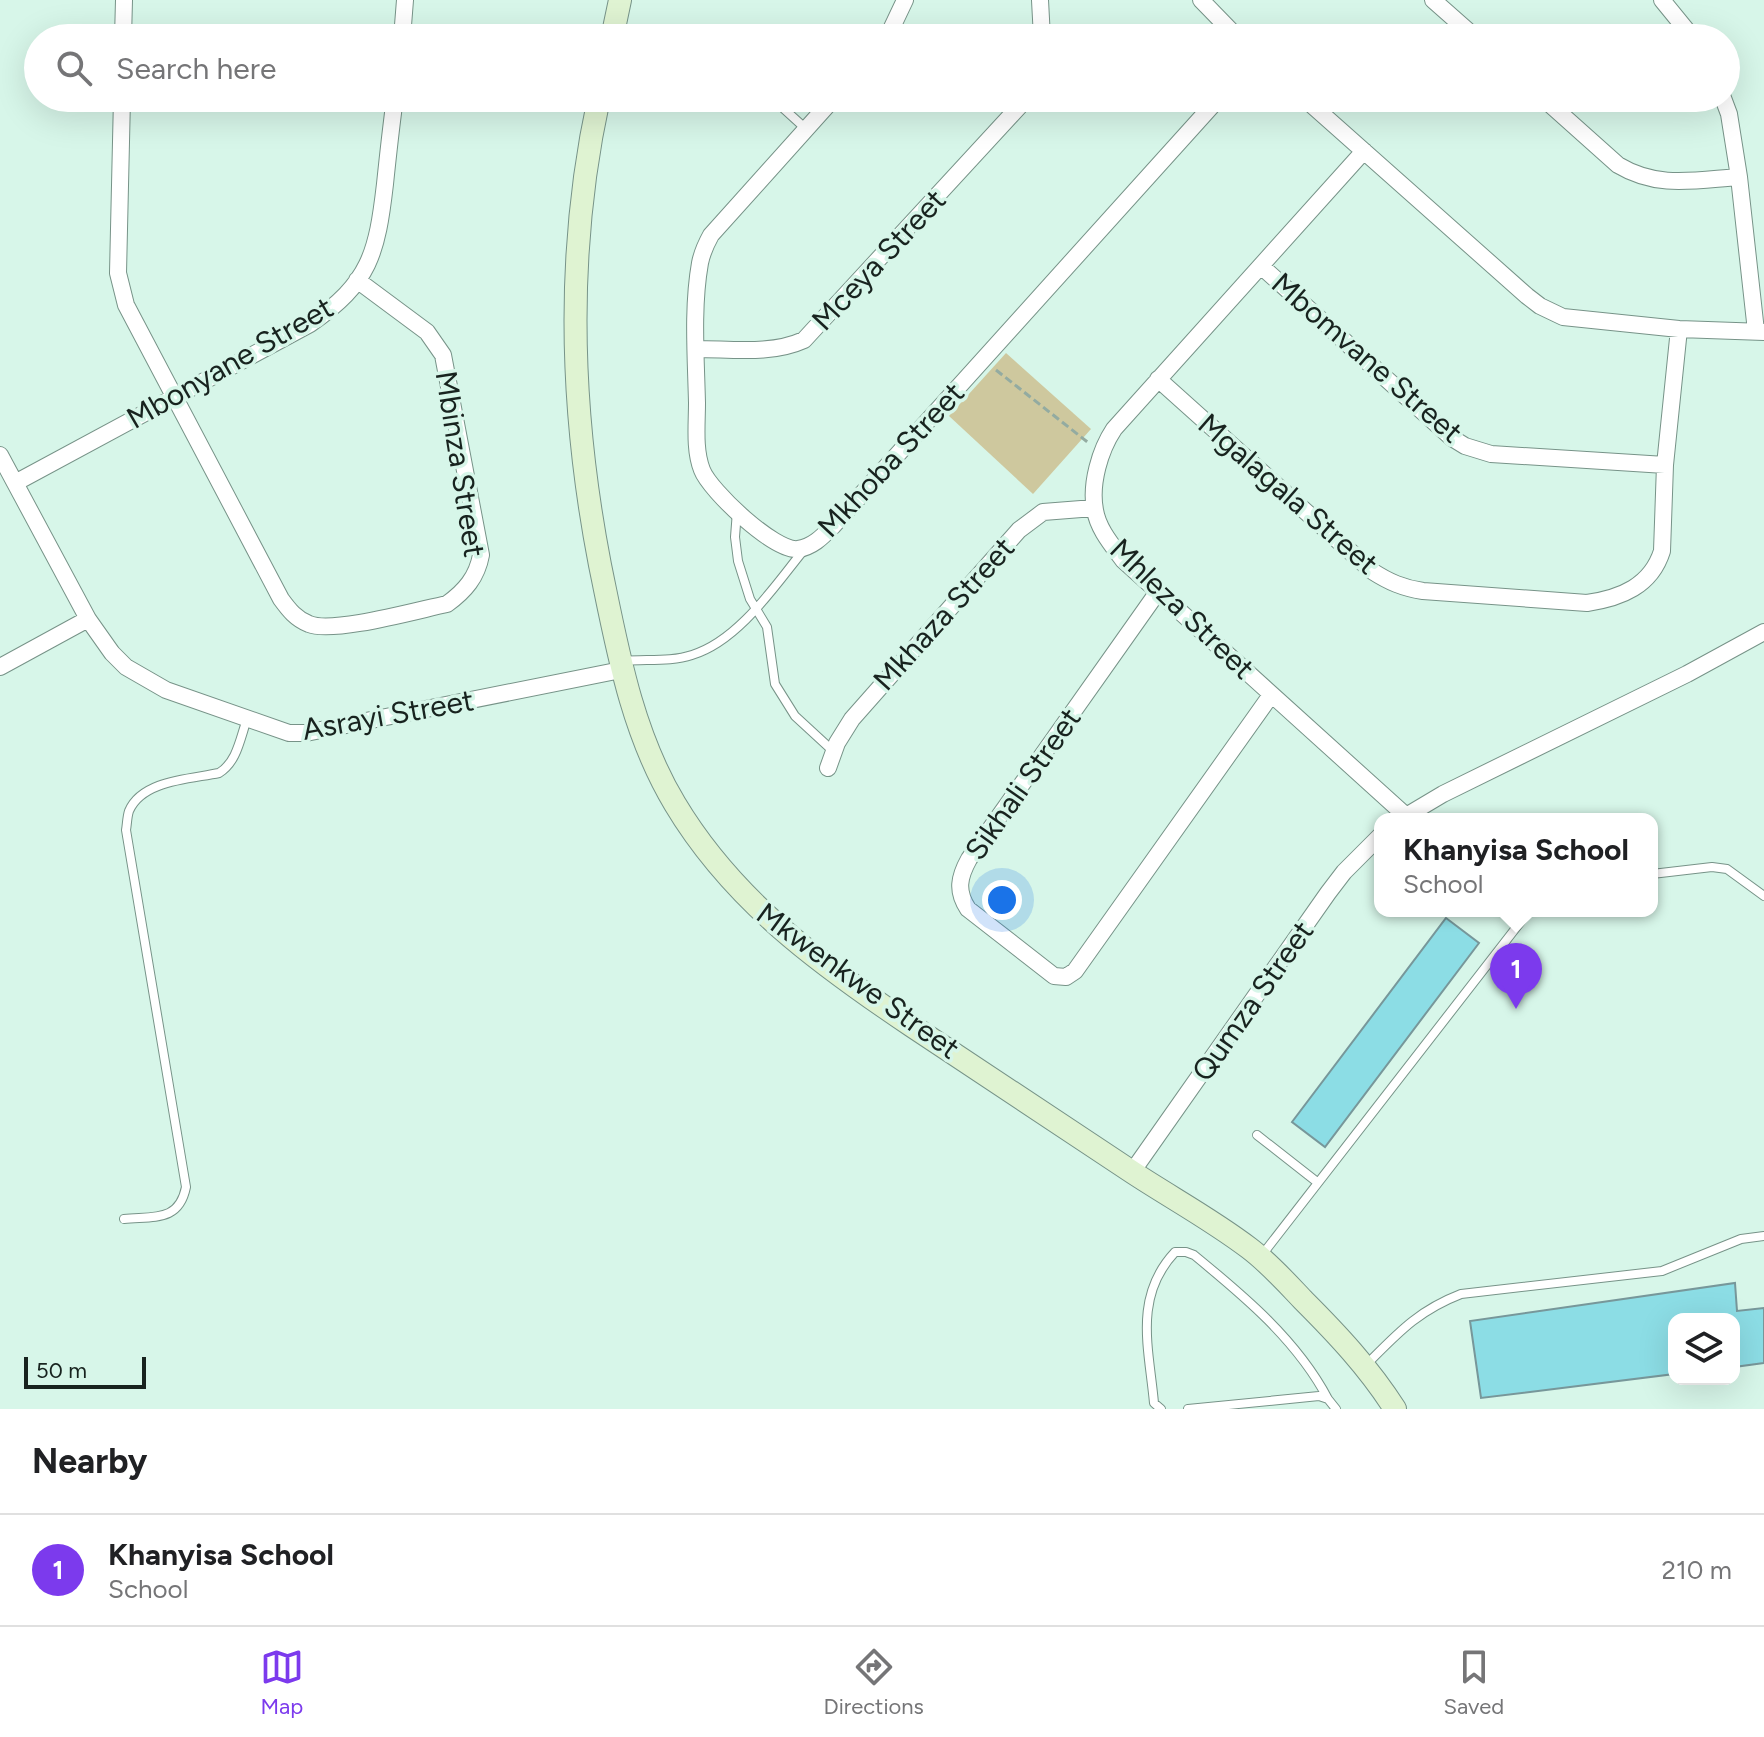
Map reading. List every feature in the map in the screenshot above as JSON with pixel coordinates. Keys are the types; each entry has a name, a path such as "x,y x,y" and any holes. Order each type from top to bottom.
{"street":[{"path":"123,24 124,0"},
{"path":"403,24 405,0"},
{"path":"894,24 905,0"},
{"path":"1040,0 1041,24"},
{"path":"1201,0 1224,24"},
{"path":"1433,0 1460,24"},
{"path":"1662,0 1682,24"},
{"path":"615,24 619,1"},
{"name":"Mbinza Street","path":"122,112 120,281 126,305 281,599 297,618 311,626 326,627 447,604 471,581 481,555 443,355 427,332 357,280"},
{"name":"Mbonyane Street","path":"15,483 310,324 340,301 368,264 379,233 393,112"},
{"name":"Mkwenkwe Street","path":"597,112 579,220 574,352 579,435 620,666 655,765 674,803 704,848 743,896 796,943 855,987 1132,1172 1219,1226 1260,1257 1364,1366 1395,1409"},
{"name":"Mkhoba Street","path":"821,112 711,235 703,249 698,279 696,349 702,472 765,535 783,547 795,550 817,542 833,526 1206,112"},
{"name":"Mceya Street","path":"696,349 774,350 804,340 1014,112"},
{"path":"1320,112 1540,306 1563,317 1679,329 1760,331 1728,112"},
{"path":"1559,112 1631,173 1662,182 1739,177"},
{"name":"Mhleza Street","path":"1364,151 1114,429 1101,453 1094,508 1109,543 1123,560 1399,813"},
{"name":"Mbomvane Street","path":"1261,266 1452,438 1465,446 1491,454 1665,465"},
{"name":"Mgalagala Street","path":"1158,379 1372,571 1401,588 1587,603 1604,600 1640,585 1651,576 1662,551 1665,465 1679,329"},
{"name":"Asrayi Street","path":"0,455 88,619 112,653 146,680 166,690 247,719 289,733 306,733 620,666"},
{"name":"Mkhaza Street","path":"831,760 852,719 1030,519 1055,509 1094,508"},
{"name":"Sikhali Street","path":"1157,593 969,859 961,873 959,886 961,899 968,909 1054,976 1066,977 1075,971 1271,695"},
{"path":"0,667 88,619"},
{"path":"1410,813 1764,632"},
{"name":"Qumza Street","path":"1132,1172 1328,893 1374,842"}],"lane":[{"path":"787,112 806,129"},
{"path":"737,510 735,537 738,561 750,599 767,627 775,684 795,716 831,760"},
{"path":"620,666 690,656 705,650 758,608 806,547"},
{"path":"124,1219 166,1215 177,1210 184,1200 186,1187 126,830 130,811 143,794 153,788 219,773 228,768 247,719"},
{"path":"1658,873 1712,867 1727,869 1764,896"},
{"path":"1260,1257 1524,917"},
{"path":"1257,1135 1317,1182"},
{"path":"1364,1366 1412,1320 1434,1305 1461,1294 1662,1271 1741,1239 1764,1236"},
{"path":"1161,1409 1154,1403 1145,1331 1149,1298 1160,1269 1175,1252 1186,1252 1209,1267 1272,1324 1316,1376 1336,1409"},
{"path":"1188,1409 1319,1396 1328,1399"}],"path":[{"path":"983,360 1101,453"}],"shaded area":[{"path":"1006,353 1091,429 1033,494 949,416"}],"building":[{"path":"1446,918 1479,943 1325,1147 1292,1122"},
{"path":"1735,1283 1737,1311 1764,1308 1764,1363 1740,1366 1740,1313 1668,1313 1668,1375 1481,1398 1470,1321"}],"place":[{"name":"Khanyisa School","path":"1516,1009"}]}
